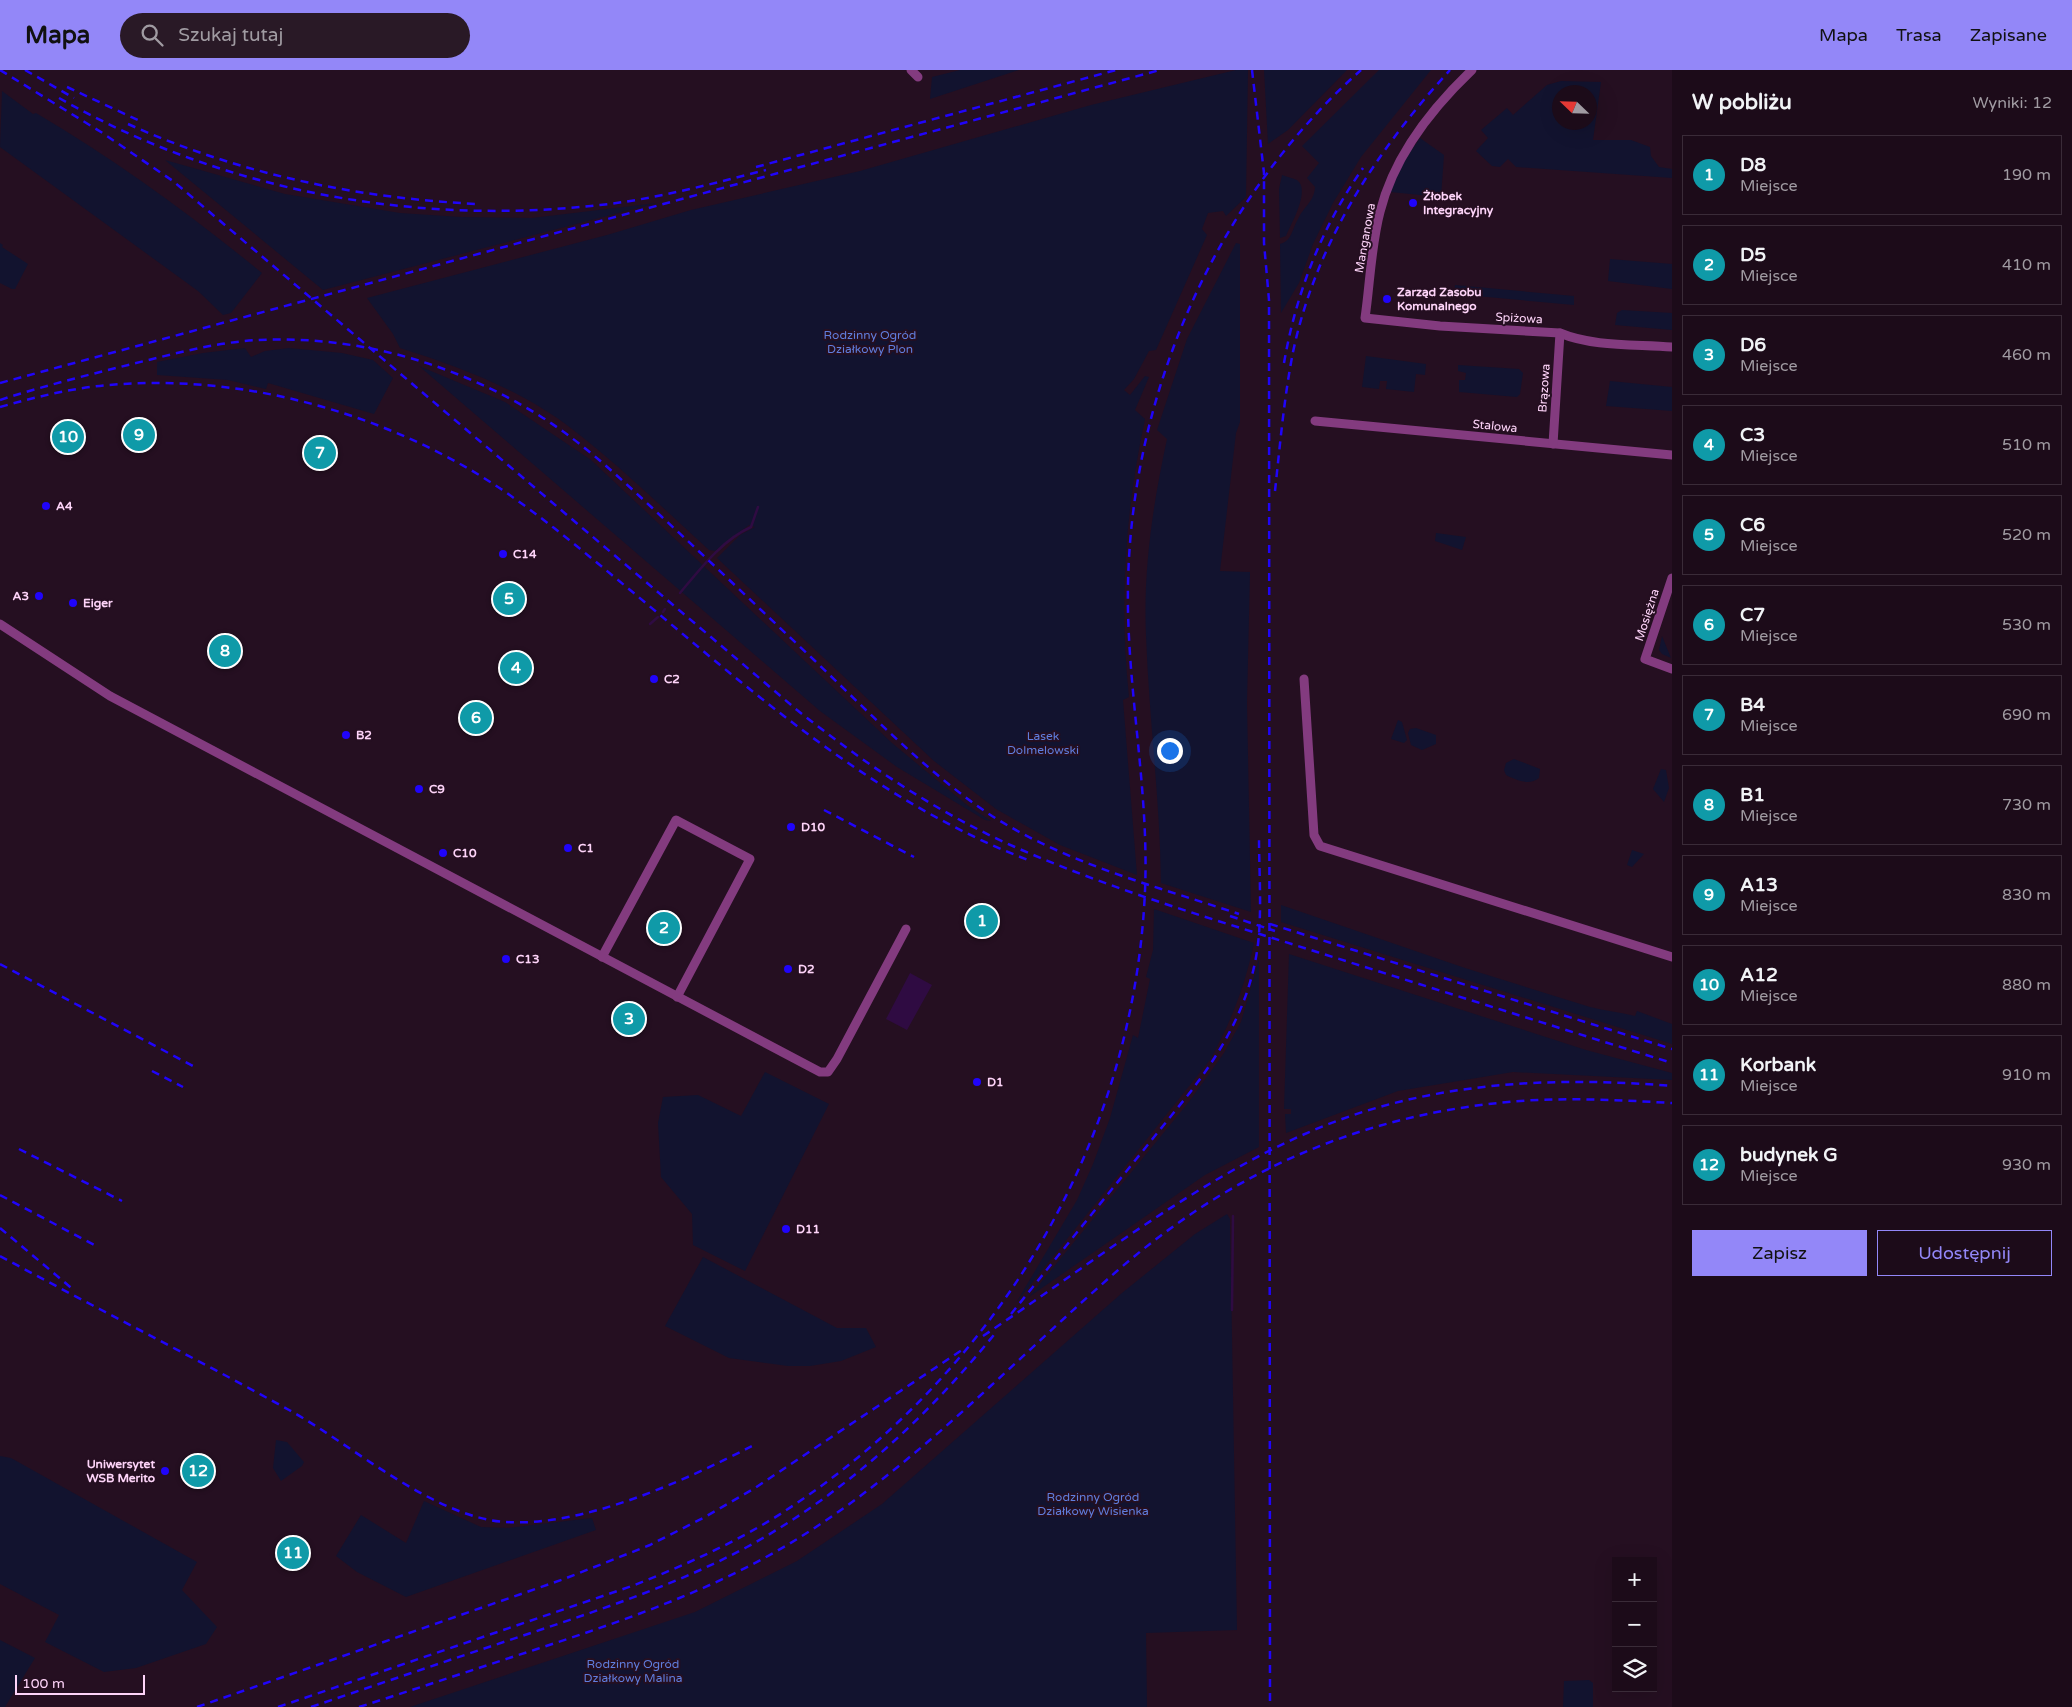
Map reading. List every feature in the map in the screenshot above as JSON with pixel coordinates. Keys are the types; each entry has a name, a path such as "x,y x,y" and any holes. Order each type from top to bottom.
{"street":[{"name":"Manganowa","path":"1364,318 1379,214 1396,170 1410,143 1429,117 1448,93 1472,70"},
{"name":"Spiżowa","path":"1364,318 1440,326 1560,333 1571,338 1672,347"},
{"name":"Brązowa","path":"1553,444 1560,333"},
{"name":"Stalowa","path":"1315,421 1672,455"},
{"name":"Mosiężna","path":"1672,578 1645,659 1672,669"},
{"path":"0,624 110,696 820,1072 828,1072 837,1060 906,929"},
{"path":"1304,679 1314,835 1320,846 1672,957"},
{"path":"602,957 676,820 715,840 750,859 677,997"}],"green space":[{"path":"960,70 1019,70 930,99 932,77"},
{"name":"Rodzinny Ogród Działkowy Plon","path":"1236,70 1248,70 1246,197 1226,216 1223,211 1208,213 1202,229 1207,235 1156,350 1149,351 1134,379 1124,390 1130,395 1145,376 1149,377 1135,410 1145,419 1133,489 1124,592 1124,627 1129,697 1123,700 1137,875 1060,845 996,809 934,761 717,558 740,535 755,527 749,525 715,551 709,550 642,488 553,415 490,381 400,348 393,334 367,298 607,235 691,210 860,171 1091,105"},
{"path":"1264,70 1347,70 1288,130 1268,144"},
{"path":"1379,70 1431,70 1361,157 1333,203 1313,244 1299,283 1281,313 1280,244 1287,240 1300,215 1313,196 1315,187 1307,178 1319,163 1302,146"},
{"path":"1561,81 1601,82 1597,111 1597,85 1552,85 1552,130 1594,130 1593,140 1631,140 1650,147 1651,156 1659,167 1672,169 1672,178 1516,167 1508,159 1500,167 1492,166 1476,151 1488,138 1481,130 1507,108 1513,115 1547,85"},
{"path":"2,91 33,114 36,113 66,131 152,189 262,273 231,313 223,315 198,291 0,147"},
{"path":"1420,138 1444,155 1441,197 1390,192 1402,164"},
{"path":"165,160 285,194 400,213 461,217 532,218 657,203 323,290"},
{"path":"1282,175 1297,180 1301,185 1302,191 1299,207 1286,236 1280,238 1279,189"},
{"path":"0,243 3,245 2,247 28,264 15,289 0,283"},
{"path":"1236,243 1240,244 1240,422 1236,433 1220,571 1250,572 1247,703 1251,912 1161,883 1159,821 1149,698 1145,611 1150,537 1167,439 1157,430 1187,339"},
{"path":"1610,259 1672,264 1672,289 1608,281"},
{"path":"1455,285 1574,296 1574,305 1454,294"},
{"path":"1622,310 1672,313 1672,330 1615,325 1617,313"},
{"path":"245,348 251,357 265,351 289,348 342,353 373,360 393,378 374,414 268,383 266,389 228,380 157,375 157,362 203,353"},
{"path":"1366,356 1426,364 1425,375 1416,374 1414,392 1386,389 1387,381 1380,381 1379,389 1362,387"},
{"path":"1458,365 1519,369 1523,373 1520,394 1517,397 1459,392 1459,380 1465,380 1466,373 1458,371"},
{"path":"419,366 505,402 591,460 892,743 967,805 991,821 985,820 897,767 820,711"},
{"path":"1610,381 1672,387 1672,411 1606,406"},
{"path":"1436,533 1466,537 1462,550 1435,541"},
{"path":"1662,636 1671,658 1662,654 1659,650"},
{"path":"1398,720 1402,722 1407,740 1404,743 1391,739"},
{"path":"1416,728 1436,735 1436,744 1422,750 1411,745 1408,733 1410,729"},
{"path":"1514,759 1540,769 1539,778 1527,782 1506,775 1504,770 1506,763"},
{"path":"1661,769 1666,770 1669,788 1664,802 1653,789"},
{"path":"1632,850 1644,854 1632,867 1627,865"},
{"path":"1281,905 1465,968 1590,1007 1635,1016 1637,1011 1672,1024 1672,1044 1281,922"},
{"path":"1154,909 1254,943 1242,989 1231,1018 1210,1060 1016,1303 1077,1200 1110,1118 1133,1035 1138,1038 1150,979 1146,977 1153,950"},
{"path":"1289,954 1586,1050 1672,1073 1672,1080 1513,1072 1398,1091 1286,1133 1285,1114 1291,1114 1291,1109 1284,1109"},
{"path":"1259,959 1259,1147 1205,1175 1029,1297 1188,1103 1224,1053 1241,1022"},
{"path":"765,1072 829,1104 745,1271 693,1245 692,1214 661,1177 658,1123 663,1097 698,1095 741,1116"},
{"name":"Rodzinny Ogród Działkowy Wisienka","path":"1227,1214 1230,1219 1237,1630 1146,1633 1147,1707 410,1707 695,1612 797,1561 882,1504 1122,1293 1195,1234"},
{"path":"703,1257 837,1328 866,1328 876,1347 841,1361 810,1366 788,1366 729,1358 665,1326"},
{"path":"276,1440 287,1442 304,1462 302,1466 281,1481 273,1468"},
{"path":"0,1456 11,1458 197,1562 182,1590 217,1627 206,1644 136,1668 104,1672 45,1642 59,1615 0,1584"},
{"path":"424,1501 481,1527 507,1528 592,1518 596,1530 406,1597 357,1572 336,1556 361,1515 406,1543"},
{"path":"0,1640 35,1658 5,1707 0,1707"},
{"path":"1589,1680 1593,1683 1593,1707 1563,1707 1564,1681"}],"shaded area":[{"path":"910,973 932,985 907,1030 886,1019"}],"waterway":[{"path":"680,593 721,547 730,539 751,527 758,507"},
{"path":"650,624 658,617"},
{"path":"1232,1310 1233,1216"}],"railway":[{"path":"0,70 101,132 173,181 797,710 875,768 929,803 986,833 1052,863 1164,904 1672,1063"},
{"path":"25,70 74,98"},
{"path":"756,167 1116,70"},
{"path":"0,383 1160,70"},
{"path":"1252,70 1264,173 1264,243 1269,300 1270,1707"},
{"path":"278,1707 632,1586 695,1560 736,1540 794,1505 868,1449 934,1386 993,1316 1043,1240 1083,1158 1114,1073 1135,983 1145,891 1146,856 1142,786 1129,646 1128,611 1131,535 1141,460 1160,386 1186,315 1220,247 1260,183 1307,123 1361,70"},
{"path":"1275,491 1293,352 1303,312 1317,273 1333,236 1352,200 1374,166 1397,133 1450,70"},
{"path":"67,87 142,122"},
{"path":"59,98 121,130 186,157 253,178 321,194 390,205 460,210 530,210 600,205 663,195 766,170"},
{"path":"128,124 170,142 255,170 343,189 387,196 477,204"},
{"path":"1284,363 1303,286 1313,261 1335,213 1363,168"},
{"path":"0,400 66,381 179,353 227,343 259,340 333,342 369,348 405,357 475,381 557,427 603,464 700,552 922,762 944,781 992,816 1021,833 1081,861 1239,914"},
{"path":"0,407 54,393 95,386 160,383 211,386 263,393 314,404 363,420 411,439 458,463 501,489 536,514 773,708 869,777 920,808 973,836 1028,860"},
{"path":"824,810 914,857"},
{"path":"1011,1314 1188,1095 1213,1061 1234,1024 1249,986 1258,944 1260,904 1259,837"},
{"path":"1230,916 1275,931"},
{"path":"1270,924 1672,1049"},
{"path":"0,964 195,1067"},
{"path":"152,1071 183,1087"},
{"path":"983,1336 1144,1225 1228,1173 1314,1130 1357,1114 1401,1101 1445,1092 1490,1086 1581,1082 1672,1086"},
{"path":"359,1707 574,1637 646,1611 716,1582 750,1566 783,1547 857,1499 934,1437 1117,1271 1160,1236 1205,1205 1251,1178 1299,1155 1348,1136 1400,1120 1453,1109 1508,1102 1569,1099 1672,1103"},
{"path":"19,1149 122,1201"},
{"path":"0,1195 98,1247"},
{"path":"0,1228 75,1291"},
{"path":"0,1256 289,1410 422,1494 450,1508 479,1517 506,1522 536,1522 600,1509 665,1487 752,1446"},
{"path":"311,1707 614,1605 695,1573 747,1547 783,1526 851,1478 913,1423 942,1394 997,1331"},
{"path":"197,1707 564,1579 650,1545 705,1517 755,1488 962,1350"}],"place":[{"name":"Żłobek Integracyjny","path":"1413,203"},
{"name":"Zarząd Zasobu Komunalnego","path":"1387,299"},
{"name":"A13","path":"139,435"},
{"name":"A12","path":"68,437"},
{"name":"B4","path":"320,453"},
{"name":"A4","path":"46,506"},
{"name":"C14","path":"503,554"},
{"name":"A3","path":"39,596"},
{"name":"C6","path":"509,599"},
{"name":"Eiger","path":"73,603"},
{"name":"B1","path":"225,651"},
{"name":"C3","path":"516,668"},
{"name":"C2","path":"654,679"},
{"name":"C7","path":"476,718"},
{"name":"B2","path":"346,735"},
{"name":"C9","path":"419,789"},
{"name":"D10","path":"791,827"},
{"name":"C1","path":"568,848"},
{"name":"C10","path":"443,853"},
{"name":"D8","path":"982,921"},
{"name":"D5","path":"664,928"},
{"name":"C13","path":"506,959"},
{"name":"D2","path":"788,969"},
{"name":"D6","path":"629,1019"},
{"name":"D1","path":"977,1082"},
{"name":"D11","path":"786,1229"},
{"name":"Uniwersytet WSB Merito","path":"165,1471"},
{"name":"budynek G","path":"198,1471"},
{"name":"Korbank","path":"293,1553"}],"park label":[{"name":"Lasek Dolmelowski","path":"1043,743"},
{"name":"Rodzinny Ogród Działkowy Malina","path":"633,1671"}]}
